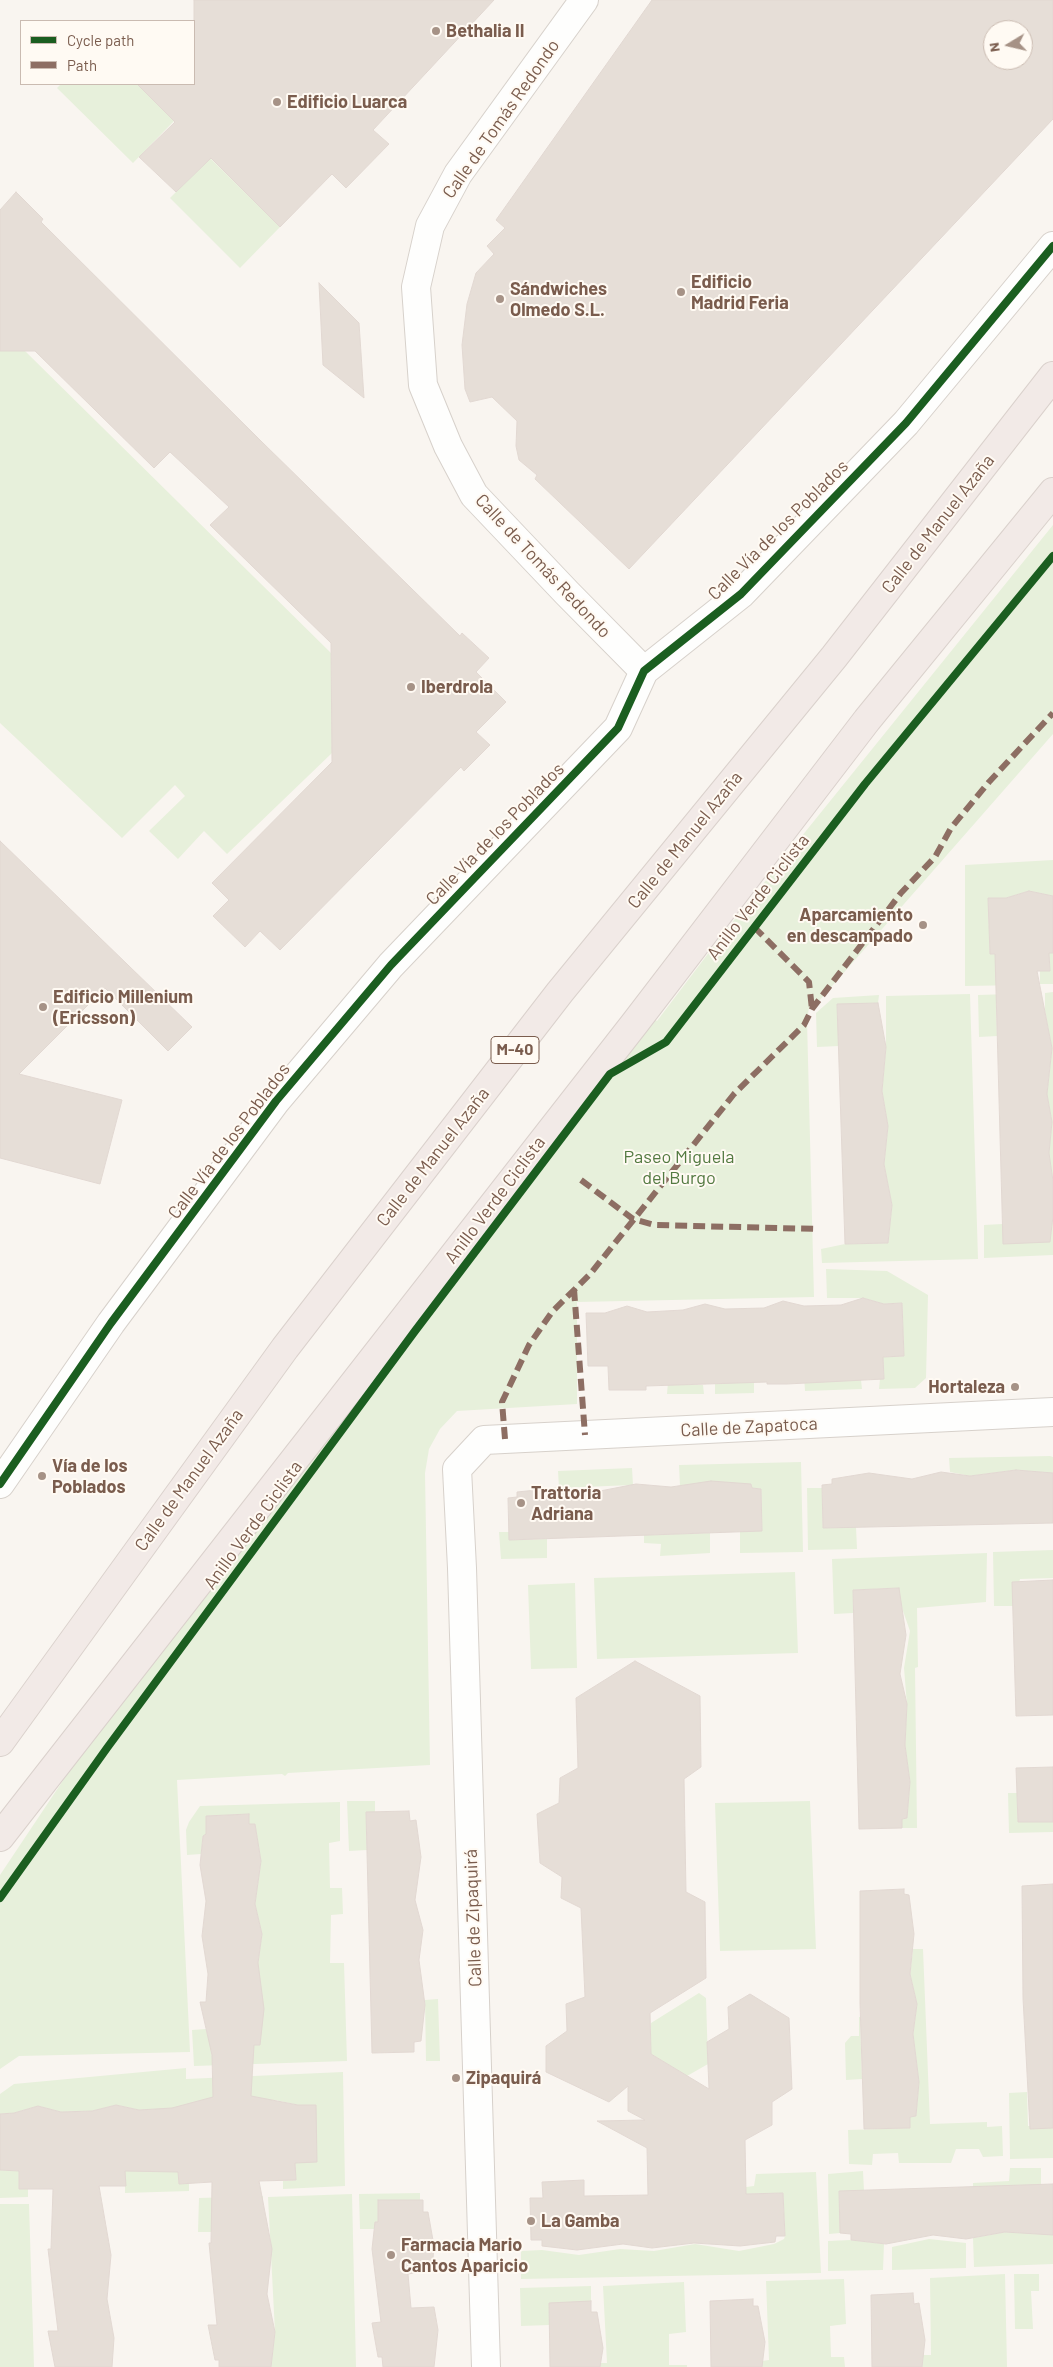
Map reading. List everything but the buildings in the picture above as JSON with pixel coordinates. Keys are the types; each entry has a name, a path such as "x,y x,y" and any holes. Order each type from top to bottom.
{"highway":[{"name":"Calle de Manuel Azaña","path":"0,1742 285,1348 560,992 834,657 1053,376"},
{"path":"0,1837 629,1031 867,720 1053,492"}],"street":[{"name":"Calle de Tomás Redondo","path":"584,0 458,174 430,226 416,287 423,385 448,446 474,495 644,671"},
{"name":"Calle Vía de los Poblados","path":"0,1484 111,1323 276,1101 391,965 618,728 644,671 741,594 906,423 1053,246"},
{"name":"Calle de Zapatoca","path":"457,1469 484,1440 1053,1412"},
{"name":"Calle de Zipaquirá","path":"457,1469 462,1568 486,2367"}],"green space":[{"path":"60,85 138,85 174,121 133,163 57,88"},
{"path":"210,158 280,227 240,268 170,198"},
{"path":"0,351 25,351 331,653 332,753 227,854 204,831 178,859 149,831 185,796 175,785 122,838 0,723"},
{"name":"Paseo Miguela del Burgo","path":"1053,525 1053,734 812,1009 809,1008 807,1020 814,1297 577,1302 577,1404 457,1411 440,1429 429,1449 425,1473 430,1765 288,1773 285,1776 282,1774 177,1780 190,2052 19,2056 0,2069 0,1875 106,1716 637,1006 657,1021 726,930"},
{"path":"1053,860 1053,896 1029,891 1006,898 988,899 990,954 1012,955 1024,985 965,986 965,865"},
{"path":"1049,953 1053,953 1053,984 1040,984 1040,971 1050,971"},
{"path":"1053,992 1053,1181 1049,1153 1052,1121 1047,1094 1052,1048 1045,1011 1045,993"},
{"path":"1040,993 1040,1002 996,1004 997,1036 979,1037 978,995"},
{"path":"970,994 978,1259 822,1263 821,1249 845,1244 888,1243 892,1205 884,1164 888,1126 882,1091 886,1047 886,996"},
{"path":"879,995 878,1003 837,1005 839,1046 817,1047 816,1013 833,998"},
{"path":"1053,1216 1053,1255 984,1258 984,1225 1002,1224 1051,1233"},
{"path":"826,1269 887,1271 928,1295 926,1378 915,1388 879,1389 880,1379 884,1379 883,1357 904,1356 902,1303 884,1304 863,1298 827,1298"},
{"path":"803,1359 861,1380 862,1389 805,1391"},
{"path":"754,1360 754,1393 715,1394 715,1384 726,1383 726,1361"},
{"path":"688,1362 689,1385 703,1385 704,1394 667,1394 668,1382"},
{"path":"1053,1457 1053,1473 1016,1470 970,1476 950,1472 949,1458"},
{"path":"801,1462 803,1552 740,1553 740,1531 762,1530 761,1489 752,1488 751,1484 680,1486 679,1465"},
{"path":"632,1468 633,1485 559,1488 558,1471"},
{"path":"807,1488 822,1488 823,1528 856,1527 857,1549 808,1550"},
{"path":"499,1532 509,1532 509,1540 547,1539 547,1558 501,1559"},
{"path":"710,1533 710,1553 660,1556 661,1544 644,1543 644,1535"},
{"path":"1053,1550 1053,1578 1020,1579 1013,1606 994,1606 993,1552"},
{"path":"987,1553 986,1602 917,1608 918,1667 915,1668 917,1828 902,1828 902,1819 907,1818 910,1782 905,1745 907,1705 904,1668 910,1631 895,1588 853,1590 853,1613 834,1614 832,1559"},
{"path":"795,1572 798,1653 597,1659 594,1578"},
{"path":"575,1583 577,1668 531,1669 528,1585"},
{"path":"1008,1793 1017,1793 1018,1822 1053,1822 1053,1832 1009,1833"},
{"path":"347,1801 375,1801 375,1812 366,1812 367,1850 349,1851"},
{"path":"810,1801 816,1949 720,1951 715,1803"},
{"path":"340,1802 340,1841 329,1843 330,1888 342,1888 343,1914 331,1915 330,1963 344,1963 347,2061 194,2066 192,2030 206,2029 208,2037 211,2038 212,2056 258,1963 262,1934 255,1904 261,1861 255,1824 249,1824 249,1814 206,1816 206,1835 203,1836 201,1854 187,1855 186,1830 189,1822 200,1806"},
{"path":"913,1949 923,1949 930,2124 987,2122 987,2127 1002,2126 1003,2156 983,2157 979,2149 956,2149 951,2163 899,2163 898,2153 873,2154 872,2165 849,2164 848,2130 910,2128 910,2117 916,2116 919,2082 913,2034 917,2004 910,1974"},
{"path":"699,1993 706,1998 708,2064 687,2076 651,2054 651,2023"},
{"path":"438,1999 440,2061 426,2061 425,2000"},
{"path":"859,2017 862,2079 846,2080 845,2043 851,2036 859,2036"},
{"path":"186,2068 186,2079 343,2072 345,2186 283,2189 283,2181 296,2180 295,2163 316,2105 298,2105 275,2100 251,2107 139,2110 116,2105 92,2111 61,2112 38,2106 14,2113 0,2114 0,2094 14,2084"},
{"path":"1027,2092 1028,2126 1053,2126 1053,2158 1010,2159 1009,2093"},
{"path":"178,2165 179,2184 189,2184 189,2191 125,2193 125,2171"},
{"path":"1010,2168 1041,2168 1041,2185 973,2187 973,2183 1009,2181"},
{"path":"0,2170 19,2171 19,2189 28,2189 28,2197 0,2198"},
{"path":"863,2171 864,2191 839,2191 840,2233 829,2234 828,2174"},
{"path":"816,2172 821,2273 521,2279 521,2251 542,2250 579,2255 620,2249 654,2251 695,2244 739,2251 774,2244 784,2239 785,2236 783,2193 746,2194 746,2187 754,2186 756,2174"},
{"path":"420,2193 420,2200 374,2229 360,2229 359,2194"},
{"path":"352,2194 356,2367 271,2367 275,2332 268,2197"},
{"path":"263,2196 263,2207 211,2232 198,2232 199,2198"},
{"path":"0,2204 29,2204 34,2367 0,2367"},
{"path":"1005,2232 1053,2234 1053,2264 974,2267 973,2238"},
{"path":"929,2239 966,2243 966,2268 892,2270 892,2247"},
{"path":"851,2240 884,2244 883,2270 828,2271 828,2241"},
{"path":"1005,2274 1007,2367 922,2367 923,2355 931,2355 930,2278"},
{"path":"1014,2274 1039,2274 1039,2291 1031,2291 1033,2329 1015,2329"},
{"path":"844,2279 846,2324 830,2326 831,2357 844,2357 845,2367 761,2367 762,2361 769,2360 766,2281"},
{"path":"684,2282 686,2332 669,2334 669,2365 687,2365 687,2367 600,2367 601,2363 607,2363 603,2286"},
{"path":"591,2286 591,2301 549,2325 521,2326 520,2288"}],"marked path":[{"path":"505,1439 502,1402 529,1345 552,1312 591,1273 734,1094 804,1025 812,1009 901,893 935,857 951,828 989,782 1053,713"},
{"path":"754,927 809,982 812,1009"},
{"path":"581,1180 633,1219 654,1225 819,1229"},
{"path":"574,1289 585,1435"}],"cycle path":[{"path":"0,1484 111,1323 276,1101 391,965 618,728 644,671 741,594 906,423 1053,246"},
{"name":"Anillo Verde Ciclista","path":"0,1898 107,1748 415,1331 610,1074 666,1042 865,784 1053,556"}],"place":[{"name":"Bethalia II","path":"436,31"},
{"name":"Edificio Luarca","path":"277,102"},
{"name":"Edificio Madrid Feria","path":"681,292"},
{"name":"Sándwiches Olmedo S.L.","path":"500,299"},
{"name":"Iberdrola","path":"411,687"},
{"name":"Aparcamiento en descampado","path":"923,925"},
{"name":"Edificio Millenium (Ericsson)","path":"43,1007"},
{"name":"Hortaleza","path":"1015,1387"},
{"name":"Vía de los Poblados","path":"42,1476"},
{"name":"Trattoria Adriana","path":"521,1503"},
{"name":"Zipaquirá","path":"456,2078"},
{"name":"La Gamba","path":"531,2221"},
{"name":"Farmacia Mario Cantos Aparicio","path":"391,2255"}]}
